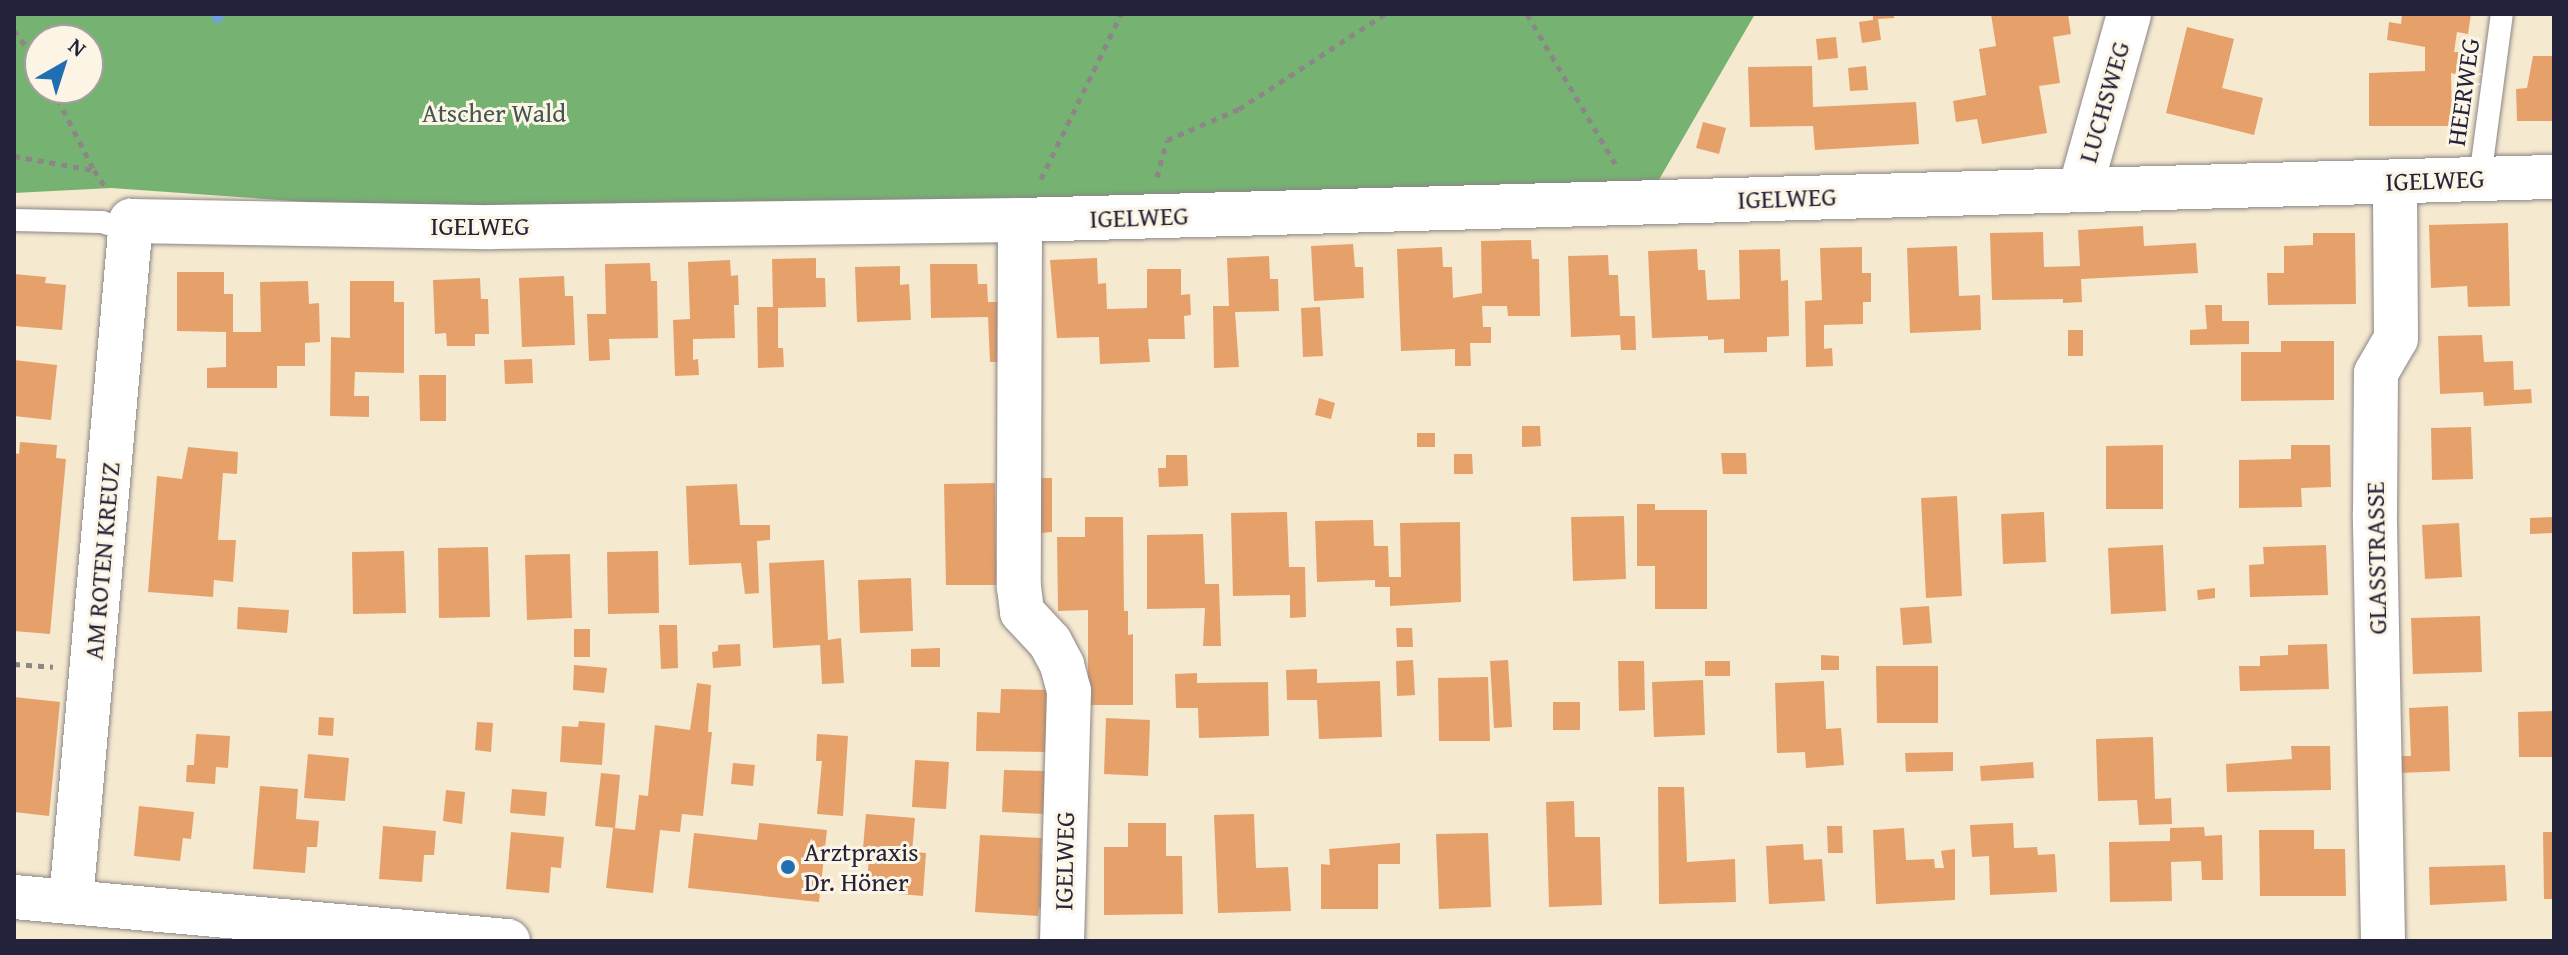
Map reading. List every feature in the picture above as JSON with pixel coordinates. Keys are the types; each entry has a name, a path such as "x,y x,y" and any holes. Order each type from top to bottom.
{"street":[{"name":"LUCHSWEG","path":"2080,190 2129,14"},
{"name":"IGELWEG","path":"130,226 521,227 1020,220 2554,177"},
{"name":"GLASSTRASSE","path":"2383,941 2375,545 2376,373 2396,339 2395,181"},
{"name":"IGELWEG","path":"1020,220 1019,587 1022,612 1050,642 1062,665 1069,691 1062,941"},
{"name":"AM ROTEN KREUZ","path":"71,901 130,226"},
{"path":"14,897 491,940"}],"lane":[{"name":"HEERWEG","path":"2480,178 2502,14"},
{"path":"14,220 102,222 130,226"}],"path":[{"path":"1020,220 1121,14"},
{"path":"1147,216 1167,140 1239,109 1385,14"},
{"path":"1527,14 1639,203"},
{"path":"14,156 94,170 60,104"}],"green space":[{"name":"Atscher Wald","path":"14,14 1755,14 1653,190 490,215 111,188 14,193"}],"building":[{"path":"1873,14 1894,14 1894,18 1878,19 1881,40 1862,43 1859,22 1873,20"},
{"path":"1991,14 2068,14 2071,34 2053,37 2060,83 2039,86 2047,133 1982,144 1977,119 1956,122 1953,101 1986,95 1979,49 1996,46"},
{"path":"2402,14 2471,14 2468,34 2457,32 2454,52 2458,52 2458,75 2451,73 2452,126 2369,126 2369,73 2425,71 2425,47 2387,40 2389,22 2401,24"},
{"path":"2187,27 2234,39 2222,88 2263,98 2254,135 2166,113"},
{"path":"1836,37 1838,58 1818,60 1816,39"},
{"path":"2533,56 2554,56 2554,121 2517,121 2516,89 2527,88"},
{"path":"1812,66 1813,107 1916,102 1919,144 1815,150 1813,126 1750,127 1748,67"},
{"path":"1866,66 1868,90 1850,91 1848,68"},
{"path":"1703,122 1726,128 1719,154 1696,148"},
{"path":"2508,223 2510,306 2468,307 2467,286 2431,288 2429,225"},
{"path":"2143,226 2144,246 2196,243 2198,273 2081,279 2082,302 2063,303 2063,299 1992,300 1990,233 2043,232 2044,267 2080,266 2078,230"},
{"path":"2313,233 2355,233 2356,304 2268,305 2267,273 2284,273 2284,246 2313,245"},
{"path":"1531,240 1532,259 1539,259 1540,316 1508,316 1507,306 1482,306 1483,327 1491,327 1491,343 1470,343 1471,366 1455,366 1455,349 1401,351 1397,249 1442,247 1443,267 1452,267 1453,298 1482,293 1481,241"},
{"path":"1353,244 1355,267 1363,267 1364,298 1314,301 1311,246"},
{"path":"1957,246 1959,296 1980,295 1981,330 1910,333 1907,248"},
{"path":"1862,247 1862,273 1871,273 1871,302 1863,302 1863,324 1824,325 1824,349 1832,348 1833,366 1806,367 1805,301 1822,300 1820,248"},
{"path":"1697,249 1698,270 1705,270 1707,300 1740,299 1739,250 1780,249 1781,281 1788,280 1789,336 1767,337 1767,352 1724,353 1724,339 1708,340 1708,336 1652,338 1648,251"},
{"path":"1608,255 1609,275 1618,275 1620,316 1635,316 1636,350 1621,350 1620,335 1571,337 1568,256"},
{"path":"1269,256 1270,279 1278,279 1279,311 1235,312 1239,367 1214,368 1213,306 1229,306 1227,258"},
{"path":"816,258 816,278 825,278 826,307 778,308 778,348 783,348 784,367 758,368 757,307 773,307 772,259"},
{"path":"1097,258 1098,284 1106,283 1107,309 1147,308 1147,269 1181,269 1181,295 1190,294 1191,315 1184,316 1185,339 1148,339 1150,362 1100,364 1099,337 1057,338 1050,260"},
{"path":"730,260 731,276 738,275 739,305 734,305 735,338 693,339 693,360 698,359 699,375 675,376 673,320 690,319 688,262"},
{"path":"650,263 651,281 657,281 658,338 609,339 610,360 589,361 587,314 606,314 605,264"},
{"path":"930,264 977,264 978,284 987,284 988,302 1008,302 1010,362 990,362 988,317 931,318"},
{"path":"900,266 900,285 909,284 911,320 857,322 855,267"},
{"path":"177,272 224,272 224,294 233,294 233,332 261,332 260,282 308,281 309,304 319,303 320,342 305,343 305,366 277,366 277,388 207,388 207,368 226,367 226,332 177,331"},
{"path":"14,274 46,277 45,283 66,285 62,330 14,326"},
{"path":"564,276 565,296 573,296 575,345 522,347 519,278"},
{"path":"480,278 481,299 488,299 489,334 475,334 475,346 447,346 446,333 435,334 433,280"},
{"path":"350,281 394,281 394,302 404,302 404,373 355,372 354,396 369,396 369,417 330,416 331,337 350,338"},
{"path":"2205,305 2222,305 2222,321 2249,321 2249,344 2190,345 2190,330 2207,329"},
{"path":"1320,307 1323,356 1303,357 1301,308"},
{"path":"2068,330 2083,330 2083,356 2068,356"},
{"path":"2482,335 2484,362 2513,361 2514,390 2531,389 2532,403 2484,406 2483,392 2440,394 2438,336"},
{"path":"2281,341 2334,341 2334,400 2241,401 2241,352 2281,352"},
{"path":"532,359 533,383 505,384 504,360"},
{"path":"14,360 57,365 51,420 14,416"},
{"path":"419,375 446,375 446,421 420,421"},
{"path":"1319,398 1335,403 1331,419 1315,415"},
{"path":"1522,426 1540,426 1541,446 1522,447"},
{"path":"2471,427 2473,479 2432,480 2431,428"},
{"path":"1417,433 1435,433 1435,447 1417,447"},
{"path":"20,442 57,445 56,458 66,459 50,634 14,631 14,453 19,454"},
{"path":"2163,445 2163,509 2106,509 2106,446"},
{"path":"2291,445 2330,445 2331,487 2301,488 2302,507 2239,508 2239,460 2291,459"},
{"path":"188,447 238,452 237,474 223,473 218,540 236,540 233,582 214,580 213,597 148,592 157,476 182,479"},
{"path":"1721,453 1746,453 1747,474 1723,474"},
{"path":"1454,454 1472,454 1473,474 1454,474"},
{"path":"1166,455 1187,455 1188,486 1159,487 1158,468 1166,468"},
{"path":"1041,478 1052,478 1052,532 1041,533"},
{"path":"995,483 996,562 1015,561 1017,601 998,601 997,585 946,585 944,484"},
{"path":"737,484 740,525 770,525 770,540 757,541 759,593 745,594 741,563 689,565 686,486"},
{"path":"1957,496 1962,596 1926,598 1921,498"},
{"path":"1637,504 1655,504 1655,510 1707,510 1707,609 1655,609 1655,566 1637,566"},
{"path":"1287,512 1289,567 1305,567 1306,617 1290,618 1290,595 1233,596 1231,513"},
{"path":"2044,512 2046,562 2003,564 2001,514"},
{"path":"1624,516 1626,579 1573,581 1571,517"},
{"path":"1085,517 1123,517 1124,611 1128,611 1128,635 1133,634 1133,705 1088,705 1088,610 1058,611 1057,537 1085,537"},
{"path":"2554,517 2554,533 2530,534 2530,518"},
{"path":"1373,520 1374,546 1388,546 1389,577 1401,577 1400,523 1460,522 1461,602 1390,606 1390,587 1375,587 1375,580 1317,582 1315,521"},
{"path":"2459,523 2462,577 2425,579 2422,525"},
{"path":"1203,534 1205,584 1219,584 1221,646 1203,646 1205,608 1147,609 1147,535"},
{"path":"2163,545 2166,611 2111,614 2108,548"},
{"path":"2326,545 2328,595 2250,597 2249,565 2264,564 2263,547"},
{"path":"488,547 490,617 439,618 438,548"},
{"path":"404,551 406,613 353,614 352,552"},
{"path":"658,551 659,613 608,614 607,552"},
{"path":"570,554 572,618 527,620 525,555"},
{"path":"824,560 828,640 841,638 844,683 822,684 820,645 773,648 769,563"},
{"path":"911,578 913,631 860,633 858,580"},
{"path":"2215,588 2215,598 2198,600 2197,590"},
{"path":"1929,606 1932,643 1903,645 1900,608"},
{"path":"238,607 289,610 287,633 237,629"},
{"path":"2480,616 2482,672 2413,674 2411,618"},
{"path":"659,625 677,625 678,668 661,669"},
{"path":"1396,628 1412,628 1413,647 1397,647"},
{"path":"574,629 590,629 590,657 574,657"},
{"path":"740,644 741,666 713,668 712,652 718,651 718,645"},
{"path":"2327,644 2329,689 2240,691 2239,666 2260,666 2260,656 2288,655 2288,645"},
{"path":"940,648 940,667 911,667 911,649"},
{"path":"1821,655 1839,656 1839,670 1821,670"},
{"path":"1413,660 1415,695 1397,696 1396,661"},
{"path":"1508,660 1512,727 1494,728 1490,661"},
{"path":"1618,661 1644,661 1645,710 1619,711"},
{"path":"1705,661 1730,661 1730,676 1705,676"},
{"path":"574,665 607,668 604,693 573,690"},
{"path":"1876,666 1938,666 1938,723 1877,723"},
{"path":"1317,669 1317,683 1380,681 1382,737 1319,739 1317,700 1287,700 1286,670"},
{"path":"1197,673 1197,683 1268,682 1269,736 1199,738 1198,708 1176,708 1175,674"},
{"path":"1488,677 1490,741 1439,741 1438,678"},
{"path":"1703,680 1705,735 1654,737 1652,682"},
{"path":"1824,681 1826,729 1841,728 1844,765 1806,768 1805,752 1777,753 1775,683"},
{"path":"697,683 711,685 708,732 712,732 703,816 682,814 680,832 660,830 653,893 606,888 613,828 635,830 639,795 648,796 655,725 690,730"},
{"path":"1001,689 1049,690 1048,752 976,751 977,712 1000,713"},
{"path":"14,697 60,702 49,816 14,812"},
{"path":"1553,702 1580,702 1580,730 1553,730"},
{"path":"2448,706 2450,771 2399,773 2399,756 2411,756 2409,708"},
{"path":"2554,711 2554,757 2519,757 2518,712"},
{"path":"319,717 334,718 333,736 318,735"},
{"path":"1106,718 1150,720 1148,776 1104,774"},
{"path":"579,721 605,723 602,765 560,762 562,726 578,727"},
{"path":"477,722 493,723 491,752 475,750"},
{"path":"196,734 230,736 228,768 216,767 215,784 186,782 187,765 194,765"},
{"path":"817,734 848,736 843,816 817,814 822,761 816,761"},
{"path":"2153,737 2155,799 2171,798 2172,824 2139,825 2137,800 2098,801 2096,739"},
{"path":"2291,746 2330,746 2331,790 2227,792 2226,764 2292,759"},
{"path":"1953,752 1953,771 1906,772 1905,753"},
{"path":"308,754 349,758 345,801 304,798"},
{"path":"915,760 949,762 946,809 912,807"},
{"path":"2033,762 2034,778 1981,781 1980,766"},
{"path":"733,763 755,765 753,786 731,784"},
{"path":"1004,770 1046,771 1044,814 1002,812"},
{"path":"601,773 620,775 615,828 595,826"},
{"path":"260,786 298,789 296,819 319,821 317,847 307,847 305,873 253,869"},
{"path":"1658,787 1684,787 1687,862 1735,859 1736,902 1659,904"},
{"path":"512,789 547,792 545,816 510,813"},
{"path":"446,790 465,792 462,824 443,821"},
{"path":"1574,801 1575,837 1600,837 1602,905 1549,907 1546,802"},
{"path":"139,806 194,812 191,839 183,838 180,861 134,856"},
{"path":"866,814 915,818 912,852 926,853 923,896 866,891 870,848 863,848"},
{"path":"1254,814 1256,868 1288,867 1291,911 1218,913 1214,815"},
{"path":"759,823 827,830 819,902 688,888 694,833 757,840"},
{"path":"1128,823 1166,823 1166,856 1182,856 1183,914 1104,915 1104,847 1128,847"},
{"path":"2013,823 2014,848 2037,847 2038,855 2055,854 2057,892 1990,895 1989,856 1972,857 1970,825"},
{"path":"383,826 436,831 434,855 424,855 422,882 379,879"},
{"path":"1827,826 1842,826 1843,853 1828,853"},
{"path":"2204,827 2205,836 2222,835 2223,880 2202,880 2201,861 2171,862 2172,901 2110,902 2109,842 2170,841 2170,828"},
{"path":"1904,828 1906,860 1934,859 1935,868 1944,868 1941,851 1955,849 1955,900 1876,904 1873,830"},
{"path":"2259,830 2314,830 2314,849 2345,849 2346,896 2260,896"},
{"path":"511,832 564,837 561,868 551,867 549,893 506,889"},
{"path":"2543,832 2554,832 2554,899 2544,899"},
{"path":"1488,833 1491,907 1439,909 1436,834"},
{"path":"980,835 1042,838 1041,854 1053,855 1050,908 1039,908 1038,916 975,912"},
{"path":"1400,843 1400,864 1378,864 1378,909 1321,909 1321,864 1330,865 1329,849"},
{"path":"1803,844 1804,860 1822,859 1825,901 1769,904 1766,846"},
{"path":"2505,865 2507,901 2430,905 2429,867"}],"place":[{"name":"Arztpraxis Dr. Höner","path":"788,867"}]}
